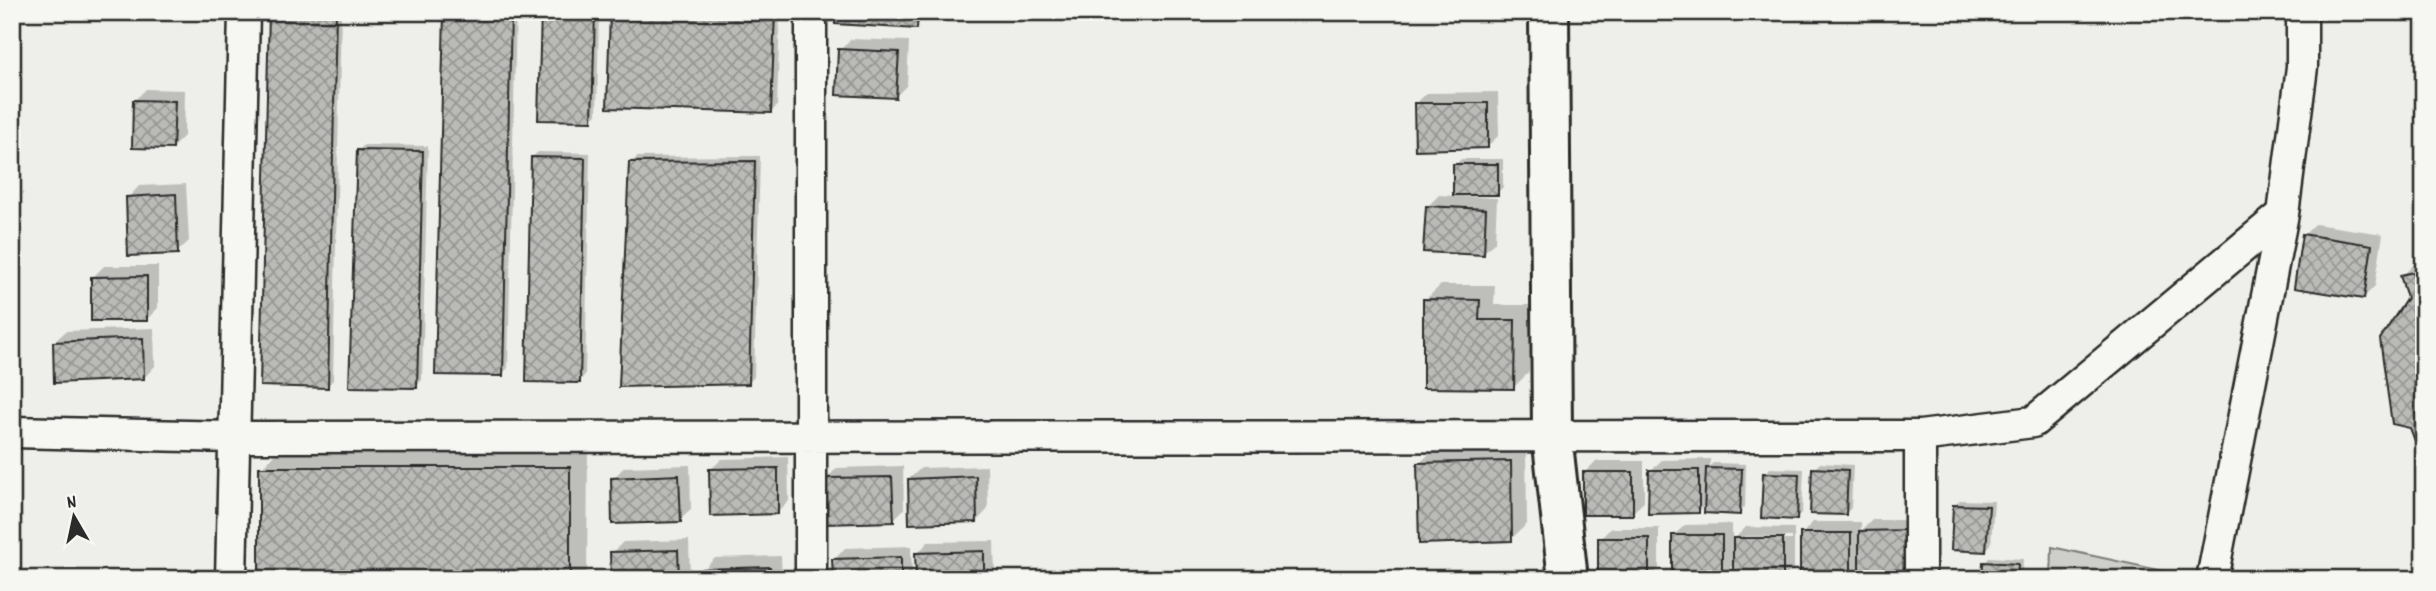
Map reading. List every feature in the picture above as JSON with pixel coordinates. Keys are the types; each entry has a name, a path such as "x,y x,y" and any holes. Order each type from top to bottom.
{"street":[{"path":"230,579 244,12"},
{"path":"811,12 811,579"},
{"path":"1549,12 1552,435 1568,579"},
{"path":"2212,579 2283,214 2302,67 2302,12"},
{"path":"12,432 232,437 1920,436 2033,422 2283,214"},
{"path":"1920,436 1920,579"}],"shaded area":[{"path":"2052,547 2191,577 2191,579 2051,579"}],"building":[{"path":"269,12 336,12 328,388 260,386"},
{"path":"444,12 511,12 503,376 435,375"},
{"path":"541,12 595,12 592,121 538,120"},
{"path":"610,12 775,12 771,113 607,108"},
{"path":"835,12 918,12 917,29 835,24"},
{"path":"838,49 899,52 896,98 836,95"},
{"path":"133,100 175,101 173,149 132,148"},
{"path":"1414,103 1488,103 1488,148 1415,150"},
{"path":"357,150 423,151 417,388 349,387"},
{"path":"531,157 585,158 580,383 526,382"},
{"path":"755,161 749,384 619,387 629,162"},
{"path":"1453,164 1498,164 1498,195 1453,195"},
{"path":"176,194 178,254 128,256 126,197"},
{"path":"1426,206 1486,209 1484,255 1423,252"},
{"path":"2302,234 2372,245 2364,299 2294,288"},
{"path":"2424,270 2424,450 2419,451 2410,428 2392,424 2380,339 2407,298 2400,275"},
{"path":"147,276 147,321 91,321 91,277"},
{"path":"1423,299 1480,300 1479,320 1515,320 1514,389 1423,388"},
{"path":"143,338 144,379 54,383 53,342"},
{"path":"1511,461 1512,541 1419,544 1417,463"},
{"path":"259,467 570,467 570,579 259,579"},
{"path":"778,468 778,514 710,516 709,469"},
{"path":"1706,468 1742,469 1740,515 1704,513"},
{"path":"1812,468 1848,470 1846,515 1810,514"},
{"path":"1649,470 1699,470 1699,513 1648,514"},
{"path":"1583,472 1633,472 1633,515 1583,515"},
{"path":"1763,473 1799,474 1797,520 1761,518"},
{"path":"679,475 681,522 612,524 611,478"},
{"path":"976,476 977,522 909,524 908,479"},
{"path":"892,477 894,522 825,524 824,478"},
{"path":"1953,505 1989,506 1986,552 1951,550"},
{"path":"1909,530 1909,574 1859,574 1859,531"},
{"path":"1800,533 1851,533 1851,577 1800,576"},
{"path":"1672,535 1722,535 1722,579 1672,579"},
{"path":"1598,538 1649,538 1649,579 1598,579"},
{"path":"1733,538 1783,538 1783,579 1733,579"},
{"path":"678,550 679,579 611,579 610,552"},
{"path":"984,551 984,579 916,579 915,553"},
{"path":"901,557 901,579 833,579 832,559"},
{"path":"1983,562 2018,564 2017,579 1982,579"},
{"path":"770,567 771,579 702,579 702,569"}]}
